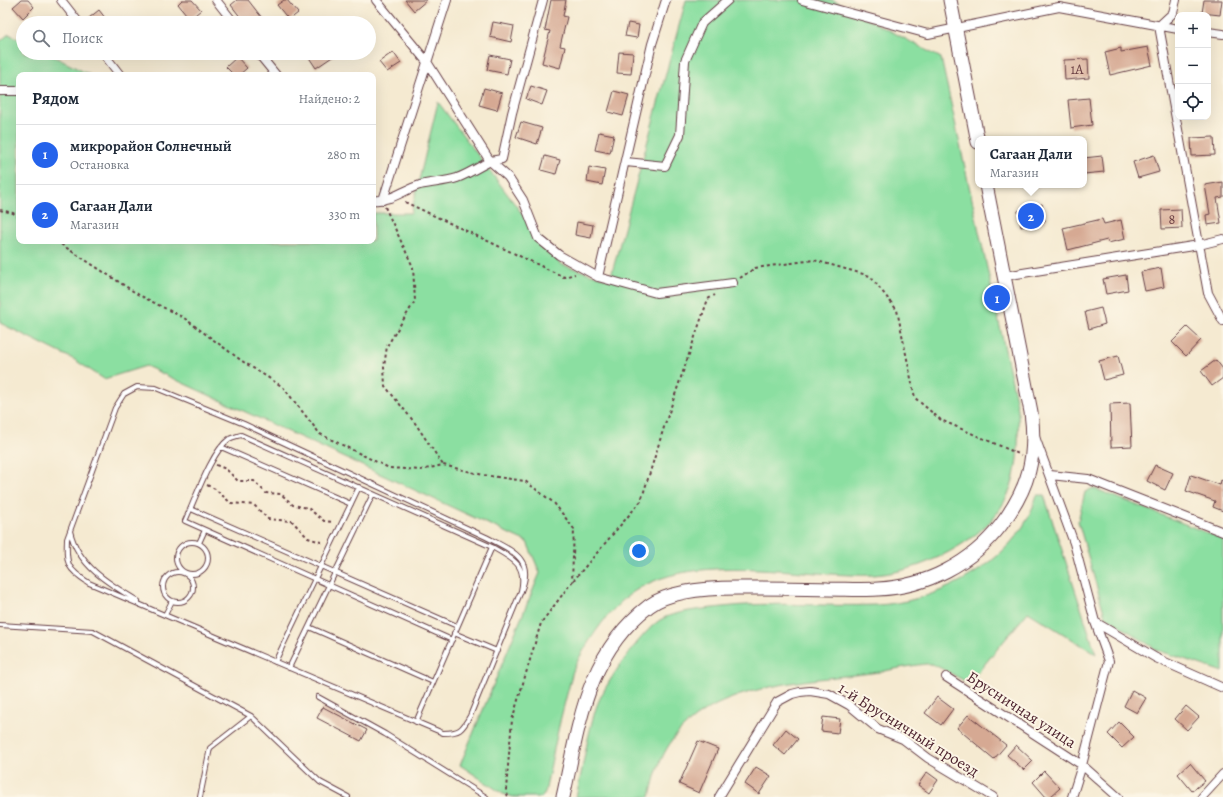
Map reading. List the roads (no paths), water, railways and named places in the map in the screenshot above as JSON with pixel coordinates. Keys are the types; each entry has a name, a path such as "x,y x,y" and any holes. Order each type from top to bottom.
{"main road":[{"path":"950,0 977,136"},
{"path":"563,797 584,700 603,657 626,626 650,605 682,592 713,588 879,589 908,584 943,574 968,558 993,536 1013,509 1026,483 1032,460 1034,434 1031,412 987,188"}],"street":[{"path":"61,0 74,16"},
{"path":"216,0 229,16"},
{"path":"376,0 427,62 490,161 508,177 523,200 538,238 559,255 598,277 656,294 733,283"},
{"path":"447,0 427,62 376,199 395,197 420,185 458,178 490,161 502,158 512,113 542,0"},
{"path":"598,277 626,162 652,44 666,0"},
{"path":"626,162 665,166 680,135 685,61 702,23 728,0"},
{"path":"802,0 928,34 1059,7 1175,29"},
{"path":"1158,26 1172,13 1176,0"},
{"path":"1158,26 1208,293 1223,321"},
{"path":"1211,32 1223,34"},
{"path":"108,60 118,72"},
{"path":"264,60 274,72"},
{"path":"0,91 16,91"},
{"path":"1004,276 1199,245 1223,239"},
{"path":"1034,434 1074,543 1095,622 1109,661 1082,765 1072,797"},
{"path":"1050,475 1088,479 1223,532"},
{"path":"1095,622 1156,658 1223,688"},
{"name":"Брусничная улица","path":"946,677 1082,765 1118,797"},
{"name":"1-й Брусничный проезд","path":"719,797 777,702 792,694 810,691 829,694 838,699 878,729 903,739 928,758 993,797"},
{"path":"1202,797 1223,774"}],"lane":[{"path":"137,387 156,388 244,424 486,537 512,552 523,563 526,570 526,578 470,716 464,727 456,733 443,734 89,583 76,575 66,561 67,539 70,530 115,408 124,394 137,387"},
{"path":"452,640 185,521 211,463 221,447 230,438 241,435 492,547 514,560 521,568 524,579 521,591"},
{"path":"221,447 351,504"},
{"path":"275,662 359,487"},
{"path":"289,668 373,494"},
{"path":"191,509 458,626"},
{"path":"70,530 73,544 80,556 95,572 111,585 150,609"},
{"path":"199,543 205,530"},
{"path":"183,572 179,571 169,574 163,582 163,592 172,601 184,601 192,594 193,584 191,579 183,572 176,564 175,558 179,548 188,542 199,543 207,550 207,566 203,570 194,574 183,572"},
{"path":"416,722 492,547"},
{"path":"165,615 172,601"},
{"path":"0,624 93,631 251,716 320,782 348,797"},
{"path":"309,627 434,682"},
{"path":"454,634 497,651"},
{"path":"318,697 385,734 486,797"},
{"path":"200,797 210,748 251,716"}],"place":[{"name":"Сагаан Дали","path":"1031,216"},
{"name":"микрорайон Солнечный","path":"997,298"}]}
